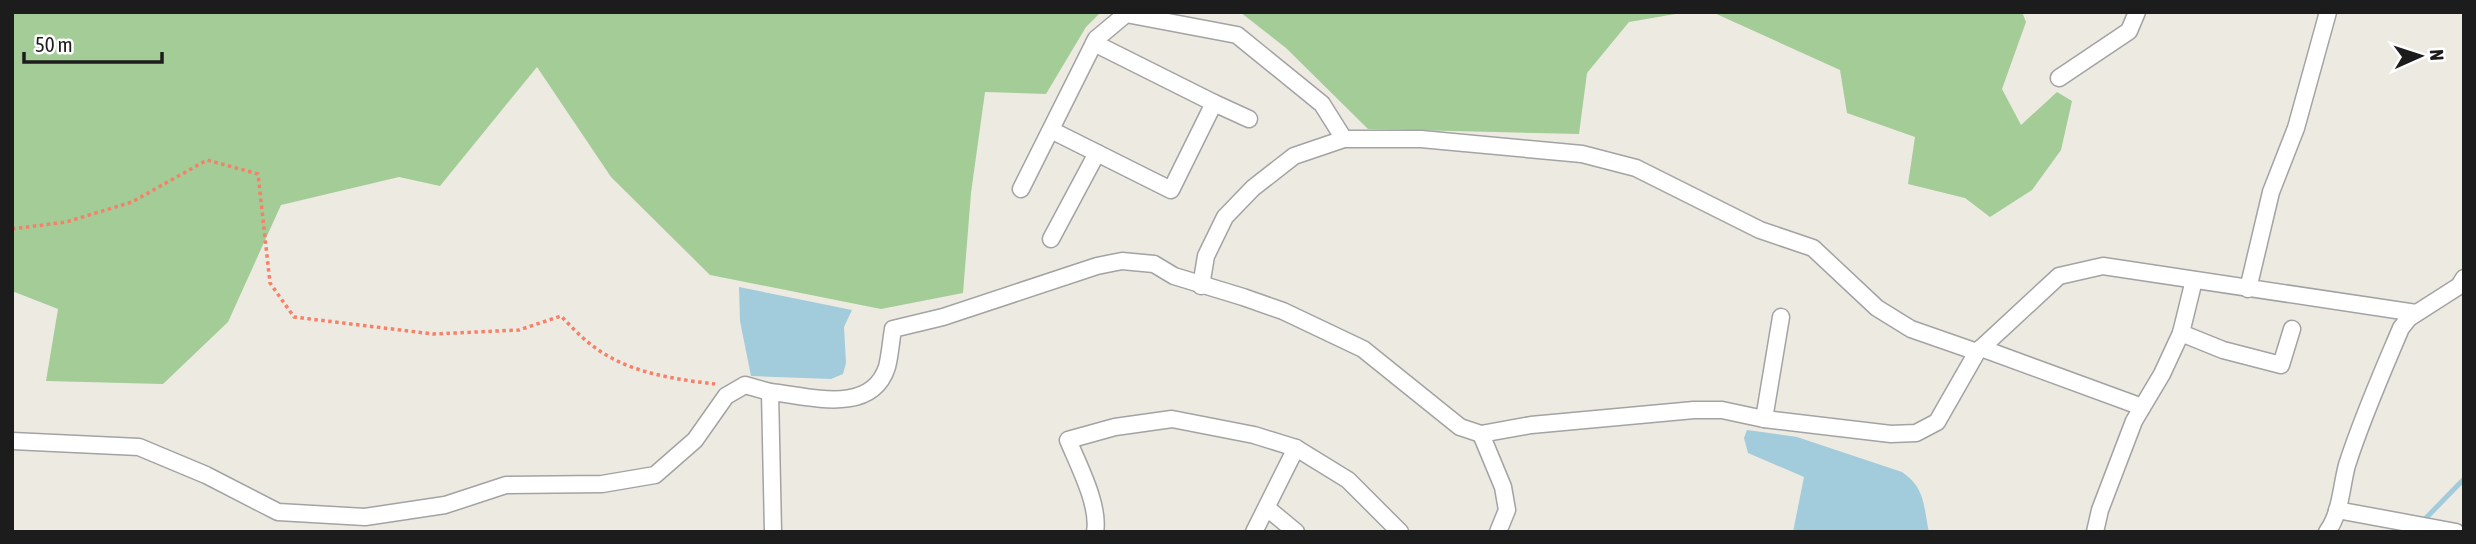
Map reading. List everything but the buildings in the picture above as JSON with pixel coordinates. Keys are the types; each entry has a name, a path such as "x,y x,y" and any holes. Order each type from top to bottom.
{"street":[{"path":"2059,78 2129,31 2137,12"},
{"path":"2248,289 2271,192 2296,128 2328,12"},
{"path":"1021,189 1094,43 1126,14 1237,35 1322,104 1343,139"},
{"path":"1094,43 1249,119"},
{"path":"1051,130 1171,190 1214,103"},
{"path":"1201,286 1206,256 1225,217 1234,207 1253,188 1294,156 1343,139 1421,139 1582,154 1636,168 1760,230 1813,248 1877,308 1910,329 2142,407"},
{"path":"1051,239 1097,153"},
{"path":"12,441 139,447 206,475 278,512 365,517 445,505 506,485 602,484 656,475 695,440 726,396 745,385 771,392 846,400 870,393 886,369 893,329 943,317 1097,266 1122,261 1154,264 1174,276 1201,286 1283,311 1363,349 1460,427 1481,434 1531,425 1694,410 1722,410 1764,419 1891,434 1916,433 1937,422 1979,350 2059,276 2103,266 2416,313"},
{"path":"2327,532 2337,510 2347,466 2370,402 2401,328 2409,318 2459,286 2464,278"},
{"path":"2095,532 2100,510 2134,421 2181,333 2194,280"},
{"path":"1764,419 1781,317"},
{"path":"2181,333 2223,350 2281,365 2292,329"},
{"path":"771,392 773,532"},
{"path":"1095,532 1097,522 1085,480 1068,440 1115,427 1172,418 1254,435 1296,448 1348,480 1400,532"},
{"path":"1481,434 1503,487 1507,510 1498,532"},
{"path":"1254,532 1296,448"},
{"path":"1267,508 1296,532"},
{"path":"2337,510 2456,532"}],"path":[{"path":"12,229 66,222 132,202 207,160 258,174 270,283 294,317 433,334 519,330 561,316 577,334 608,357 642,370 676,378 741,387"}],"green space":[{"path":"12,12 1101,12 1086,27 1046,94 985,92 971,193 963,293 881,309 710,275 611,177 537,67 440,186 399,177 281,205 228,322 163,384 46,381 58,309 12,291"},
{"path":"1240,12 1687,12 1629,22 1587,73 1579,134 1368,129 1286,48"},
{"path":"1712,12 2022,12 2026,22 2002,89 2021,125 2057,92 2072,101 2061,150 2032,190 1990,217 1965,198 1908,184 1915,137 1847,113 1840,70"}],"water":[{"path":"739,287 852,310 844,327 846,363 843,374 831,379 751,376 740,321"},
{"path":"1747,430 1797,437 1902,472 1920,491 1929,532 1793,532 1804,477 1748,453 1744,438"}],"waterway":[{"path":"2422,522 2464,479"}]}
